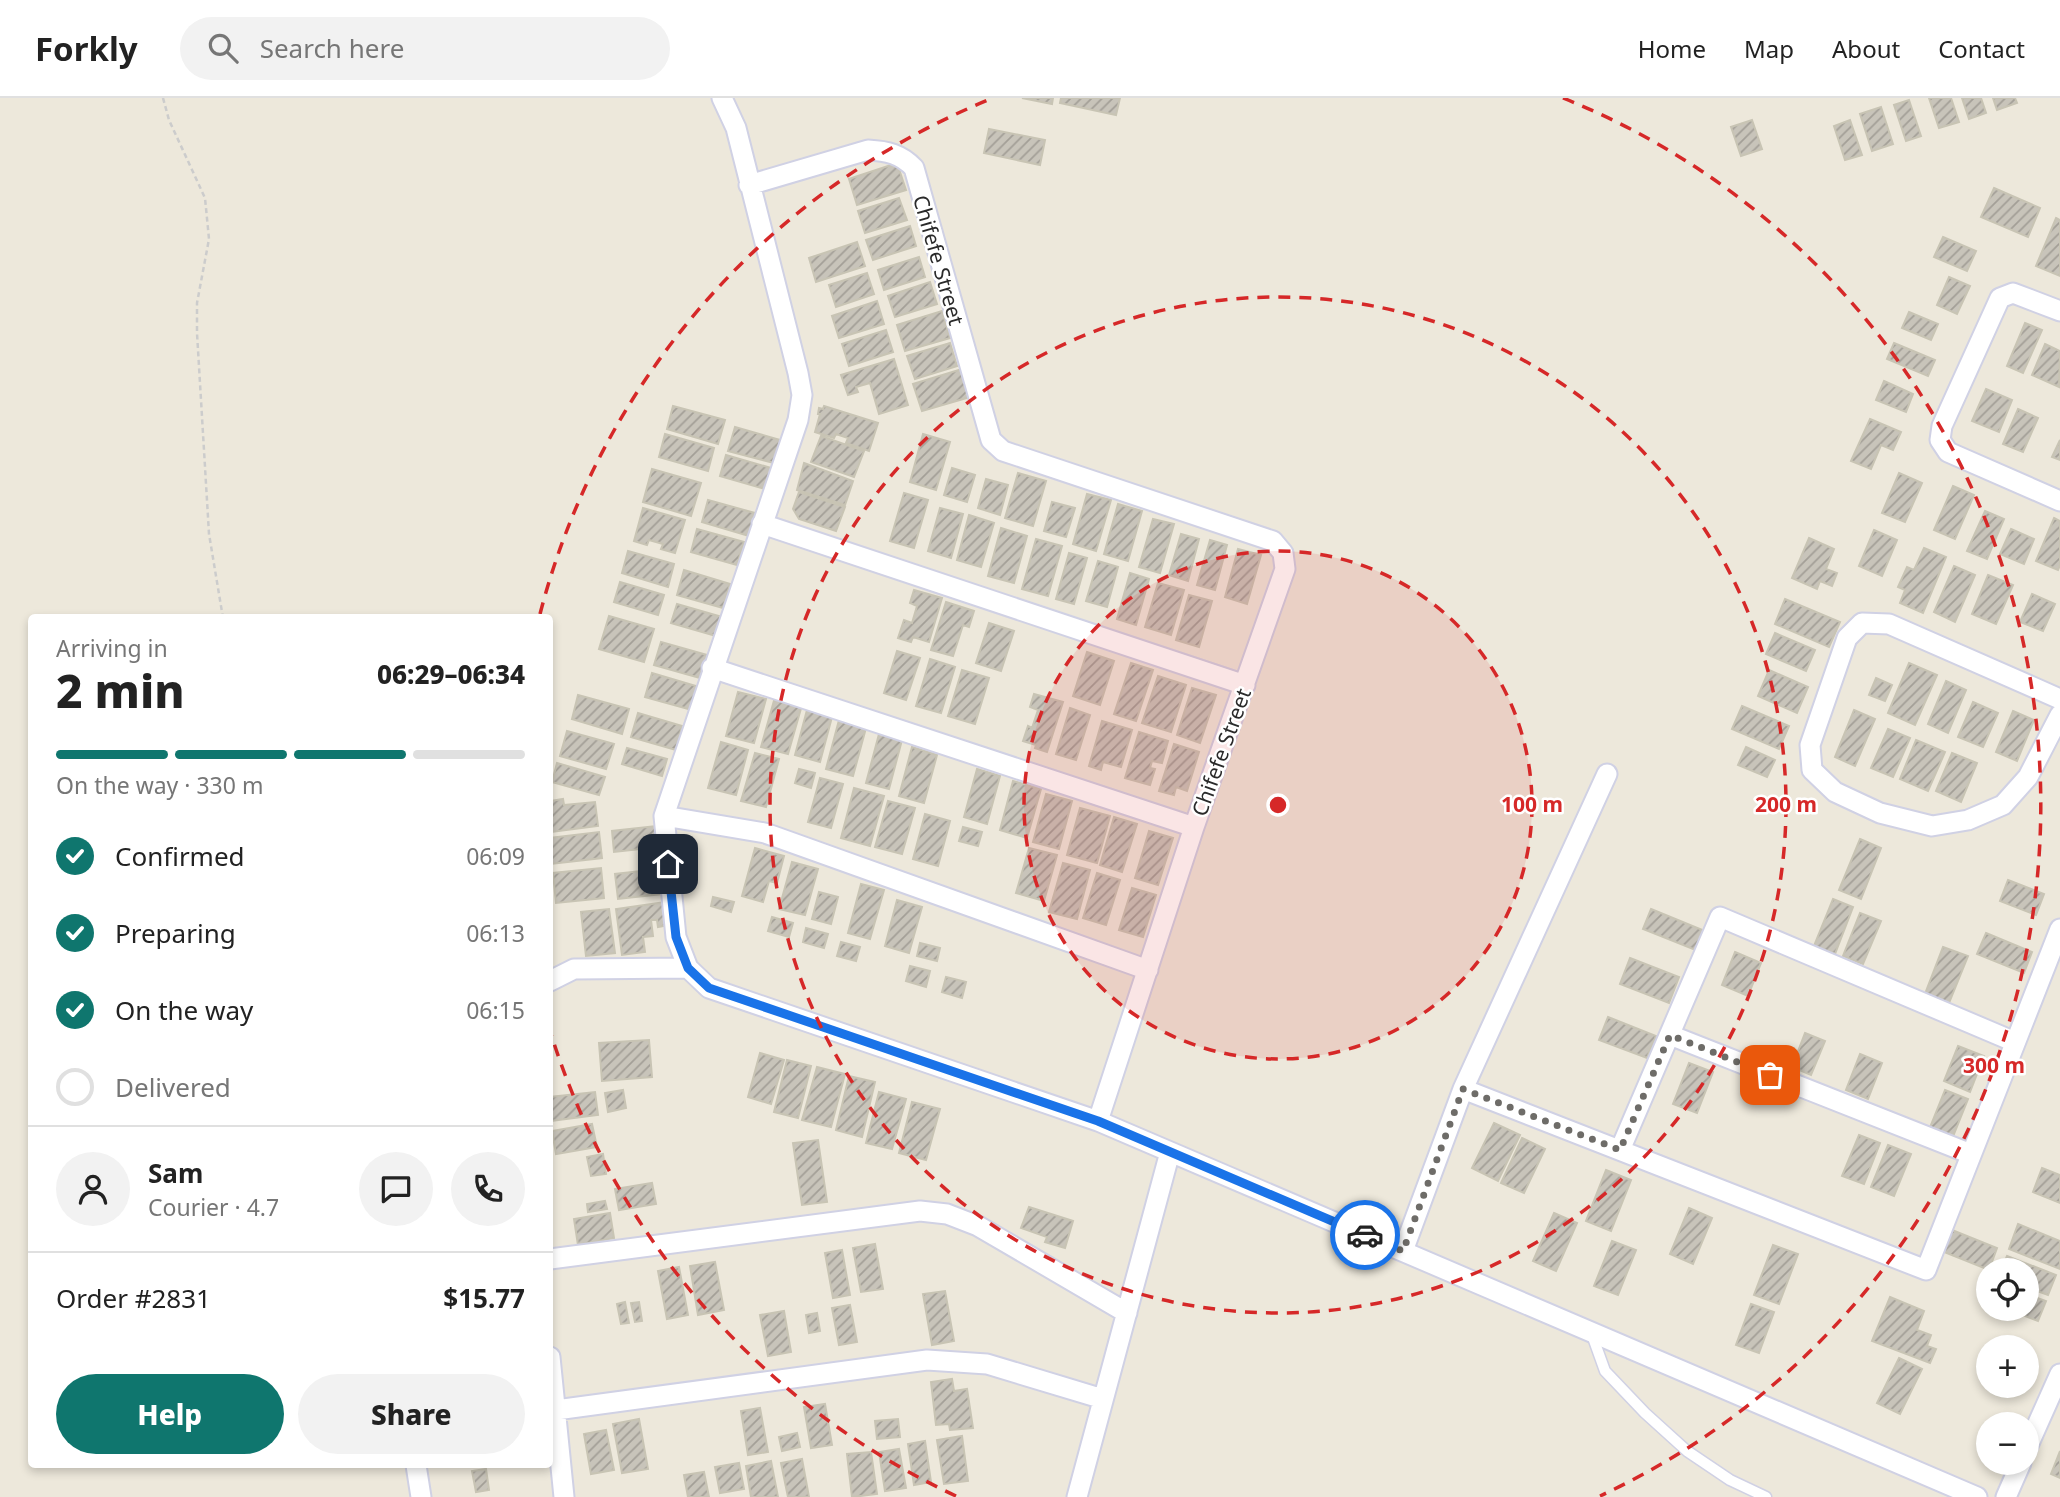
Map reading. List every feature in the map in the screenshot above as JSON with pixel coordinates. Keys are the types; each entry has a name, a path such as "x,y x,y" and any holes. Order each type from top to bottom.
{"street":[{"path":"722,98 736,128 799,373 802,395 798,420 664,816 676,937 688,968 709,988 738,999 1098,1121 1978,1497"},
{"name":"Chifefe Street","path":"749,185 868,150 886,151 905,159 914,168 991,440 1003,451 1273,541 1283,553 1285,569 1194,827 1098,1121"},
{"path":"2060,311 2013,293 2000,298 1942,426 1940,440 1948,453 2060,501"},
{"path":"762,524 1245,685"},
{"path":"2060,699 1889,624 1862,623 1847,638 1810,745 1812,770 1835,792 1880,813 1932,826 1968,820 2003,805 2028,776 2060,715"},
{"path":"712,668 1194,827"},
{"path":"1403,1251 1463,1089 1607,774"},
{"path":"664,816 765,833 1148,970"},
{"path":"1620,1150 1720,917 2015,1042"},
{"path":"1463,1089 1926,1270 2060,929"},
{"path":"553,980 574,969 688,968"},
{"path":"1670,1035 1971,1154"},
{"path":"1077,1497 1170,1152"},
{"path":"553,1259 920,1210 947,1214 978,1226 1127,1313"},
{"path":"556,1410 927,1360 987,1364 1103,1399"},
{"path":"2039,1421 2060,1374"},
{"path":"553,1384 564,1497"},
{"path":"416,1468 421,1497"},
{"path":"2006,1497 2016,1475"}],"lane":[{"path":"1590,1331 1605,1371 1645,1413 1686,1451 1730,1480 1766,1497"}],"path":[{"path":"163,98 169,120 205,198 209,239 197,303 197,333 209,534 222,614"}],"building":[{"path":"1022,98 1053,98 1052,104"},
{"path":"1061,98 1120,98 1116,115 1060,103"},
{"path":"1929,98 1951,98 1959,122 1939,128"},
{"path":"1962,98 1981,98 1986,113 1969,119"},
{"path":"1993,98 2015,98 2017,103 1997,110"},
{"path":"1909,100 1921,136 1906,141 1894,105"},
{"path":"1881,107 1893,144 1872,151 1860,114"},
{"path":"1752,120 1762,149 1741,156 1731,127"},
{"path":"1850,120 1862,155 1845,160 1834,126"},
{"path":"989,129 1045,140 1040,165 984,153"},
{"path":"897,163 906,190 857,205 849,179"},
{"path":"1994,188 2040,208 2028,237 1981,217"},
{"path":"899,198 907,220 865,233 858,211"},
{"path":"2056,218 2060,220 2060,276 2036,266"},
{"path":"910,226 916,246 873,260 866,240"},
{"path":"1943,237 1976,251 1967,271 1934,257"},
{"path":"857,242 865,266 816,282 809,258"},
{"path":"919,257 925,277 884,290 878,270"},
{"path":"867,273 874,294 836,307 829,285"},
{"path":"1949,277 1970,286 1957,314 1937,305"},
{"path":"930,282 937,304 895,317 888,296"},
{"path":"877,301 884,324 839,338 832,316"},
{"path":"942,311 950,338 905,351 897,325"},
{"path":"1909,312 1938,324 1931,340 1902,328"},
{"path":"2025,323 2042,330 2023,373 2007,366"},
{"path":"886,330 893,352 849,366 842,344"},
{"path":"950,343 957,366 915,379 907,356"},
{"path":"1894,343 1935,360 1928,376 1887,359"},
{"path":"2045,344 2060,351 2059,387 2032,375"},
{"path":"894,359 908,405 879,414 870,383 856,387 858,392 848,395 841,375"},
{"path":"962,369 970,397 922,411 913,384"},
{"path":"1884,381 1913,394 1906,412 1876,400"},
{"path":"1986,389 2012,400 1999,432 1972,421"},
{"path":"673,406 725,420 718,444 667,429"},
{"path":"824,406 878,423 869,451 846,443 848,438 836,434 834,438 815,432 819,408 823,409"},
{"path":"2018,409 2038,418 2023,452 2003,444"},
{"path":"1870,419 1901,432 1893,450 1881,445 1871,469 1851,461"},
{"path":"735,427 780,440 774,463 728,451"},
{"path":"665,434 714,448 708,471 659,457"},
{"path":"923,434 950,442 936,490 910,482"},
{"path":"821,436 864,451 854,477 811,462"},
{"path":"2060,440 2060,460 2052,457"},
{"path":"726,455 771,468 765,489 720,476"},
{"path":"804,463 853,481 845,505 797,490"},
{"path":"952,468 975,475 967,502 944,495"},
{"path":"652,469 701,483 691,516 643,502"},
{"path":"1018,473 1046,481 1033,526 1005,518"},
{"path":"1899,473 1922,483 1905,522 1882,513"},
{"path":"986,479 1008,485 1000,515 978,508"},
{"path":"1953,486 1974,495 1955,539 1934,530"},
{"path":"799,492 845,507 836,531 799,519 793,509"},
{"path":"904,493 928,500 914,548 890,541"},
{"path":"1087,494 1111,500 1096,551 1073,544"},
{"path":"708,500 755,513 749,536 702,522"},
{"path":"1052,502 1075,508 1066,537 1044,531"},
{"path":"1118,504 1142,511 1128,561 1104,554"},
{"path":"643,508 685,520 675,553 661,549 663,544 649,540 647,545 634,541"},
{"path":"940,508 963,514 951,558 928,551"},
{"path":"1985,511 2004,519 1987,559 1967,551"},
{"path":"969,515 994,523 981,567 957,560"},
{"path":"2054,518 2060,521 2058,570 2036,561"},
{"path":"1153,519 1174,524 1160,573 1139,567"},
{"path":"1001,528 1027,536 1014,583 988,576"},
{"path":"697,529 744,542 737,565 691,552"},
{"path":"2011,529 2034,539 2024,564 2000,554"},
{"path":"1874,530 1897,540 1882,576 1859,566"},
{"path":"1181,534 1199,539 1188,581 1169,575"},
{"path":"1809,538 1834,549 1826,569 1837,573 1832,586 1820,581 1817,589 1792,578"},
{"path":"1036,539 1062,546 1048,596 1022,589"},
{"path":"1210,540 1227,545 1215,590 1197,585"},
{"path":"1924,548 1946,557 1923,613 1900,603 1905,590 1898,587 1907,567 1914,570"},
{"path":"1238,549 1261,555 1247,604 1225,597"},
{"path":"628,551 674,564 668,587 622,573"},
{"path":"1069,553 1087,558 1074,604 1056,599"},
{"path":"1098,561 1118,567 1107,607 1086,601"},
{"path":"1954,566 1975,575 1955,622 1934,612"},
{"path":"684,570 730,584 723,608 677,595"},
{"path":"1130,573 1149,579 1136,625 1117,619"},
{"path":"1988,575 2013,585 1996,624 1972,614"},
{"path":"620,582 664,595 658,615 614,602"},
{"path":"1158,583 1184,590 1171,635 1145,627"},
{"path":"914,590 942,598 929,642 913,637 911,642 898,638 904,620 912,623 917,606 910,603"},
{"path":"2032,594 2055,604 2043,631 2020,622"},
{"path":"1189,595 1212,601 1199,647 1176,640"},
{"path":"1785,599 1840,622 1829,647 1775,624"},
{"path":"946,602 974,611 969,627 963,625 953,656 931,650"},
{"path":"677,604 722,617 716,636 671,623"},
{"path":"609,616 654,629 644,662 599,649"},
{"path":"989,623 1014,631 1001,671 976,663"},
{"path":"1775,633 1815,650 1806,671 1766,654"},
{"path":"661,642 707,655 700,678 654,665"},
{"path":"897,651 920,658 906,700 884,693"},
{"path":"1087,652 1114,661 1100,705 1073,696"},
{"path":"930,659 955,667 941,713 916,706"},
{"path":"1131,663 1153,670 1136,721 1114,714"},
{"path":"1909,663 1937,675 1915,725 1888,713"},
{"path":"962,670 989,678 975,724 948,716"},
{"path":"1769,670 1808,687 1797,713 1758,696"},
{"path":"652,673 699,687 692,710 645,697"},
{"path":"1158,676 1186,685 1171,732 1142,723"},
{"path":"1876,678 1892,685 1885,701 1869,695"},
{"path":"1946,681 1966,690 1948,733 1928,724"},
{"path":"1192,688 1216,695 1200,743 1177,735"},
{"path":"738,692 766,699 754,743 726,736"},
{"path":"1034,694 1063,702 1047,752 1023,741 1028,726 1032,728 1038,710 1030,707"},
{"path":"578,695 629,709 622,734 572,719"},
{"path":"775,697 802,705 788,754 761,747"},
{"path":"1973,702 1998,713 1983,747 1958,737"},
{"path":"1742,706 1789,726 1779,749 1732,729"},
{"path":"1070,708 1090,715 1076,760 1056,754"},
{"path":"807,710 832,717 820,762 795,755"},
{"path":"1854,710 1875,719 1855,766 1835,757"},
{"path":"2013,711 2034,720 2017,761 1996,752"},
{"path":"638,713 682,726 676,750 631,737"},
{"path":"839,720 866,728 853,776 826,769"},
{"path":"1102,721 1132,730 1121,767 1103,762 1101,770 1089,766"},
{"path":"1888,729 1910,738 1893,777 1871,768"},
{"path":"567,731 614,744 606,769 560,756"},
{"path":"1139,732 1168,741 1162,763 1152,761 1150,768 1155,769 1150,785 1125,778"},
{"path":"879,734 902,740 889,789 866,783"},
{"path":"1916,740 1945,752 1928,791 1900,779"},
{"path":"721,742 748,750 736,795 708,788"},
{"path":"1174,744 1199,752 1187,791 1176,787 1174,795 1159,791"},
{"path":"912,747 937,755 924,803 899,796"},
{"path":"1746,747 1775,760 1767,777 1738,765"},
{"path":"627,748 667,759 662,776 622,764"},
{"path":"755,753 779,759 766,807 741,801"},
{"path":"1952,753 1977,763 1961,802 1936,791"},
{"path":"557,763 605,777 599,795 553,782"},
{"path":"799,769 815,773 811,788 795,783"},
{"path":"977,769 1000,776 987,824 964,817"},
{"path":"820,778 843,784 831,828 808,822"},
{"path":"1013,781 1041,789 1027,838 1000,830"},
{"path":"854,788 884,796 870,846 841,838"},
{"path":"1046,794 1072,801 1059,849 1033,842"},
{"path":"563,799 564,805 595,802 598,826 553,832 553,801"},
{"path":"888,801 915,808 902,854 875,847"},
{"path":"1080,808 1110,816 1097,863 1067,855"},
{"path":"925,814 950,821 938,866 913,859"},
{"path":"1114,817 1137,824 1122,872 1100,865"},
{"path":"656,826 658,847 614,852 612,831"},
{"path":"963,827 982,832 978,846 959,841"},
{"path":"1149,831 1173,838 1158,885 1135,878"},
{"path":"599,832 602,858 553,864 553,838"},
{"path":"1860,839 1881,848 1861,899 1839,890"},
{"path":"755,848 784,856 777,883 769,881 763,902 742,896"},
{"path":"1029,848 1057,855 1044,901 1016,893"},
{"path":"792,862 818,869 805,915 779,909"},
{"path":"1063,863 1090,870 1077,919 1049,912"},
{"path":"601,868 604,898 556,903 553,873"},
{"path":"659,869 662,894 618,899 615,874"},
{"path":"1097,873 1120,880 1106,925 1083,918"},
{"path":"2008,880 2044,894 2036,915 2000,901"},
{"path":"861,884 884,890 870,939 848,933"},
{"path":"1132,888 1156,895 1143,937 1119,930"},
{"path":"819,892 838,897 831,924 812,919"},
{"path":"713,897 734,902 731,912 711,906"},
{"path":"1833,899 1853,907 1835,954 1814,946"},
{"path":"897,900 922,907 909,953 885,946"},
{"path":"666,902 669,925 658,927 657,920 651,920 653,936 643,937 645,952 622,955 616,909"},
{"path":"609,909 615,953 586,956 581,912"},
{"path":"1651,909 1705,931 1698,951 1643,929"},
{"path":"1860,913 1881,921 1863,964 1843,956"},
{"path":"772,917 793,923 789,937 768,931"},
{"path":"806,928 828,934 824,948 803,942"},
{"path":"1986,933 2032,952 2024,973 1977,954"},
{"path":"841,942 860,947 856,961 837,956"},
{"path":"920,943 940,948 937,961 917,956"},
{"path":"1943,947 1968,956 1949,1003 1925,994"},
{"path":"1735,952 1761,963 1748,996 1722,985"},
{"path":"1630,958 1679,977 1669,1003 1620,984"},
{"path":"910,966 930,971 926,987 906,981"},
{"path":"946,977 966,982 962,998 942,992"},
{"path":"1608,1017 1656,1036 1647,1058 1599,1040"},
{"path":"1805,1033 1825,1041 1811,1075 1792,1067"},
{"path":"649,1040 652,1077 602,1081 599,1043"},
{"path":"1958,1046 1984,1056 1970,1092 1944,1081"},
{"path":"760,1053 784,1060 771,1104 748,1097"},
{"path":"1860,1054 1882,1063 1868,1099 1846,1090"},
{"path":"787,1060 811,1066 798,1118 774,1112"},
{"path":"1689,1063 1713,1072 1697,1113 1673,1104"},
{"path":"817,1067 845,1074 831,1127 802,1120"},
{"path":"849,1076 875,1082 862,1137 836,1130"},
{"path":"623,1090 626,1108 608,1112 605,1093"},
{"path":"1945,1090 1968,1099 1952,1139 1929,1130"},
{"path":"595,1092 598,1115 553,1121 553,1097"},
{"path":"879,1092 906,1099 892,1149 866,1143"},
{"path":"912,1102 940,1109 926,1160 899,1153"},
{"path":"1494,1123 1520,1135 1498,1181 1472,1168"},
{"path":"592,1124 597,1147 556,1154 553,1131"},
{"path":"1859,1135 1880,1143 1864,1184 1842,1176"},
{"path":"1522,1138 1545,1149 1524,1193 1501,1183"},
{"path":"818,1140 827,1202 802,1205 793,1143"},
{"path":"1888,1145 1911,1154 1894,1196 1871,1187"},
{"path":"603,1154 606,1174 591,1176 587,1157"},
{"path":"2042,1168 2060,1175 2060,1203 2033,1192"},
{"path":"1606,1170 1631,1180 1611,1231 1586,1221"},
{"path":"652,1183 656,1204 619,1210 615,1189"},
{"path":"605,1201 607,1209 588,1212 587,1204"},
{"path":"1029,1207 1073,1221 1065,1248 1045,1242 1047,1237 1021,1228"},
{"path":"1689,1208 1712,1218 1693,1264 1670,1254"},
{"path":"610,1213 614,1238 578,1245 574,1219"},
{"path":"1554,1213 1577,1223 1556,1271 1533,1261"},
{"path":"2018,1224 2060,1241 2060,1269 2039,1261 2039,1258 2009,1249"},
{"path":"1952,1230 1997,1248 1993,1258 1976,1258 1976,1265 1944,1252"},
{"path":"1612,1241 1636,1250 1618,1295 1594,1286"},
{"path":"875,1244 883,1289 861,1292 853,1248"},
{"path":"1773,1245 1798,1254 1779,1304 1754,1295"},
{"path":"842,1250 850,1295 833,1298 825,1253"},
{"path":"715,1262 724,1310 698,1315 690,1266"},
{"path":"679,1267 688,1315 667,1319 658,1271"},
{"path":"2039,1268 2056,1275 2048,1295 2039,1292"},
{"path":"945,1291 954,1341 932,1345 923,1294"},
{"path":"1890,1297 1924,1311 1917,1330 1931,1335 1927,1346 1936,1349 1930,1363 1872,1341"},
{"path":"2039,1299 2046,1301 2039,1318"},
{"path":"625,1302 629,1323 621,1324 617,1304"},
{"path":"639,1302 642,1321 635,1322 631,1303"},
{"path":"1751,1304 1774,1312 1759,1353 1736,1345"},
{"path":"850,1305 857,1342 839,1345 832,1308"},
{"path":"784,1311 791,1352 768,1356 760,1315"},
{"path":"817,1313 820,1331 809,1333 806,1315"},
{"path":"1899,1358 1922,1369 1900,1414 1877,1403"},
{"path":"952,1379 954,1391 967,1389 973,1428 950,1430 949,1424 936,1425 931,1382"},
{"path":"825,1404 832,1445 811,1448 804,1407"},
{"path":"760,1408 768,1452 748,1455 741,1411"},
{"path":"639,1419 648,1469 622,1473 613,1424"},
{"path":"898,1419 900,1437 877,1439 875,1421"},
{"path":"606,1430 614,1470 591,1474 584,1434"},
{"path":"797,1433 800,1447 782,1451 779,1437"},
{"path":"962,1436 968,1481 944,1484 937,1440"},
{"path":"925,1441 931,1482 914,1485 908,1444"},
{"path":"899,1449 906,1488 885,1491 879,1452"},
{"path":"2060,1451 2060,1478 2051,1474"},
{"path":"871,1452 877,1494 852,1497 847,1454"},
{"path":"802,1459 809,1497 788,1497 781,1463"},
{"path":"771,1461 778,1497 751,1497 746,1466"},
{"path":"739,1463 744,1489 720,1493 715,1467"},
{"path":"486,1469 489,1490 476,1492 472,1471"},
{"path":"704,1472 709,1497 688,1497 684,1475"}],"way so far":[{"path":"1365,1235 1403,1251 1463,1089 1620,1150 1670,1035 1770,1075"}],"route":[{"path":"668,864 676,937 688,968 709,988 1098,1121 1365,1235"}]}
